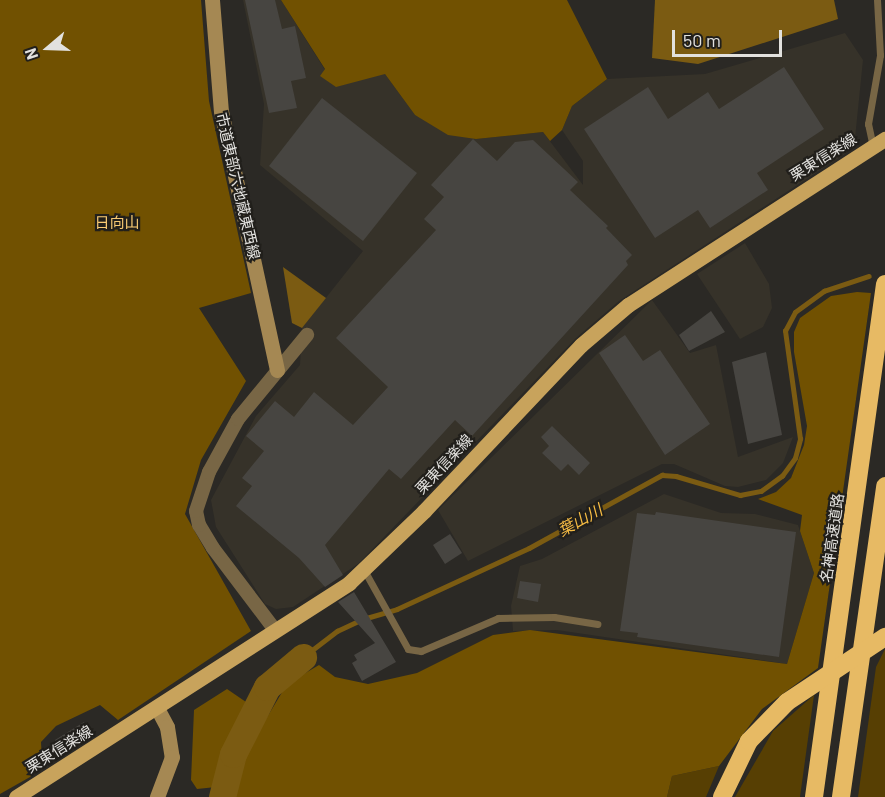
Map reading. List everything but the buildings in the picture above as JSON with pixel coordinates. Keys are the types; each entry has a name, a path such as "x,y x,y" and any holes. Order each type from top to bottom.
{"highway":[{"name":"名神高速道路","path":"814,797 885,284"},
{"path":"841,797 885,486"},
{"path":"723,797 749,741 787,702 885,637"}],"main road":[{"name":"栗東信楽線","path":"16,797 349,583 424,512 581,345 628,305 879,143"}],"street":[{"name":"市道東部六地蔵東西線","path":"212,0 221,111 277,370"},
{"path":"275,630 213,548 199,525 196,511 209,472 238,418 308,335"},
{"path":"157,708 167,728 172,750 157,797"}],"lane":[{"path":"878,0 880,55 868,124 879,143"},
{"path":"364,569 408,649 421,651 498,618 554,617 597,624"}],"shaded area":[{"path":"243,0 281,0 325,70 385,74 415,115 476,139 543,132 583,185 583,161 562,130 572,106 607,79 705,74 845,33 863,60 854,148 619,301 576,338 358,564 293,607 276,609 265,604 216,527 211,500 256,416 300,365 302,328 363,251 260,165 264,104"},
{"path":"655,0 834,0 838,19 698,64 652,58"},
{"path":"745,243 769,284 772,308 763,327 740,339 697,274"},
{"path":"283,267 326,298 302,328 292,323"},
{"path":"652,300 690,353 716,345 738,457 793,437 783,463 766,480 738,487 725,486 674,464 662,464 468,561 438,510"},
{"path":"664,494 721,513 755,514 798,525 814,573 787,664 557,630 513,631 511,606 520,566 542,559"},
{"path":"885,649 885,797 858,797 876,667"},
{"path":"814,695 800,797 735,797 773,731"},
{"path":"719,766 706,797 667,797 672,776"}],"green space":[{"name":"日向山","path":"0,0 201,0 209,101 251,293 199,308 246,381 201,460 185,514 251,631 118,720 100,705 56,726 41,742 42,762 30,777 0,794"},
{"path":"281,0 567,0 607,79 572,106 562,130 550,141 543,132 476,139 448,135 415,115 385,74 336,87 320,76 325,69"},
{"path":"857,292 871,293 818,668 762,709 719,766 672,776 667,797 232,797 242,759 287,684 319,665 335,677 368,684 417,673 493,635 530,630 787,664 814,573 800,531 802,515 758,499 776,492 791,478 804,445 807,426 794,352 794,332 800,318 831,296"},
{"path":"227,689 246,702 225,753 216,787 197,789 191,780 194,710"}],"waterway":[{"name":"葉山川","path":"303,657 337,631 363,619 397,609 529,548 662,475 676,476 740,495 761,491 782,476 795,458 800,439 785,331 795,312 824,291 869,276"},
{"name":"葉山川","path":"222,797 233,754 267,687 303,657"}]}
